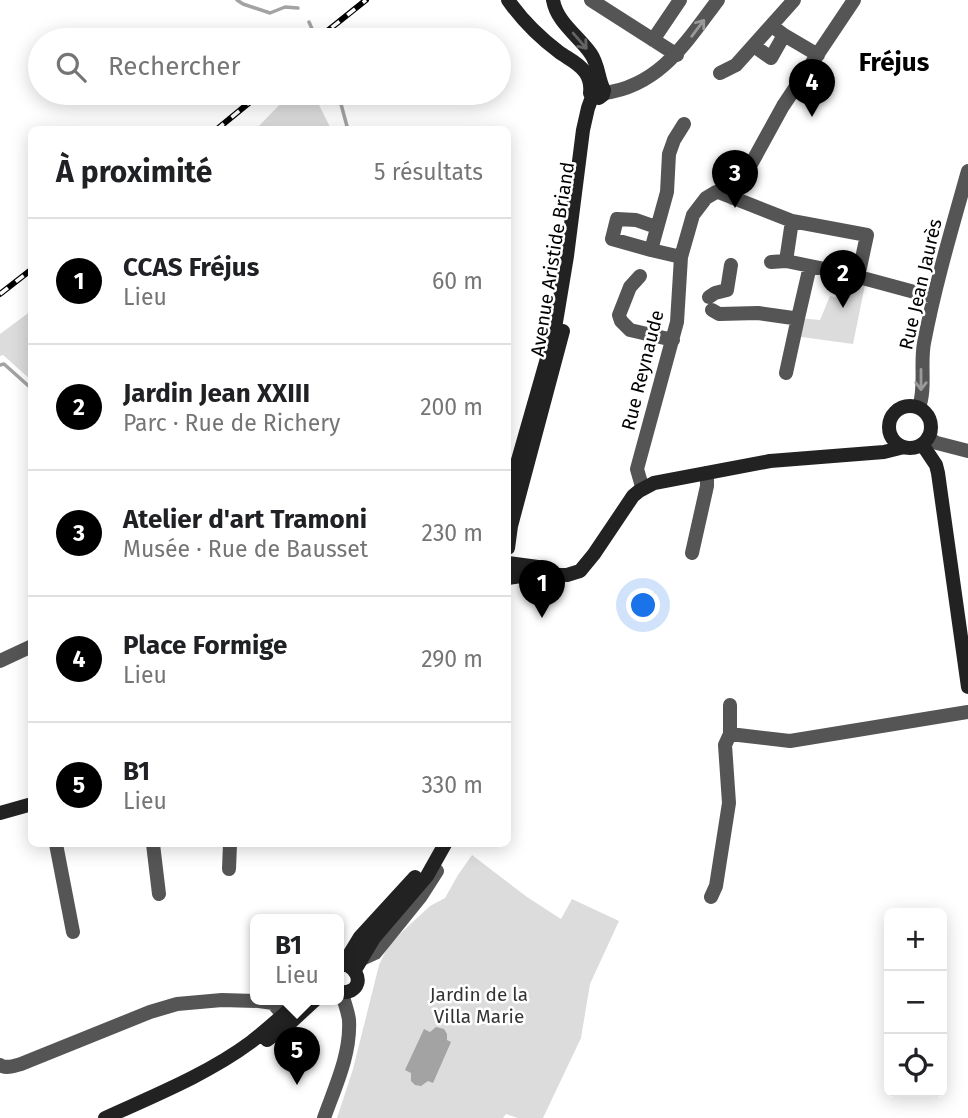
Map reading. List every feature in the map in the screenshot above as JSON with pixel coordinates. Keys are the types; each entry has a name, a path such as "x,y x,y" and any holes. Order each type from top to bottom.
{"main road":[{"path":"508,0 530,27 583,69 597,92"},
{"path":"553,0 559,16 592,56 597,68 597,92"},
{"name":"Avenue Aristide Briand","path":"511,484 554,334 583,131 588,108 597,92"},
{"name":"Avenue Aristide Briand","path":"511,526 561,342 575,265 597,92"},
{"path":"904,406 919,407 930,420 931,429 925,441 914,448 897,444 891,438 888,424 891,416 904,406"},
{"path":"511,563 574,567 589,553 631,491 641,483 658,476 772,455 883,443 891,438"},
{"path":"925,441 938,472 963,624 968,687"},
{"path":"511,578 567,575 580,571 639,491 654,483 770,461 884,452 904,447"},
{"path":"0,813 28,805"},
{"path":"344,992 351,991 357,984 358,979 350,965 360,937 402,892 435,847"},
{"path":"350,965 410,898 427,876 442,847"},
{"path":"105,1118 208,1069 250,1043 294,1005"},
{"path":"120,1118 223,1068 290,1023 310,1005"}],"street":[{"path":"591,0 615,6 653,40 677,55"},
{"path":"653,40 680,0"},
{"path":"597,92 623,89 664,67 677,55 718,0"},
{"path":"720,73 736,65 754,46 778,30 794,0"},
{"path":"778,30 818,55 854,0"},
{"name":"Rue Reynaude","path":"641,483 637,468 677,322 681,257 693,215 706,198 723,194 739,173 744,177 783,106 818,55"},
{"path":"651,250 667,192 669,154 684,124"},
{"name":"Rue Jean Jaurès","path":"919,407 921,356 933,296 968,171"},
{"path":"723,194 792,221 867,235 858,277"},
{"path":"656,227 636,220 617,219 612,239 681,257"},
{"path":"786,261 792,221"},
{"path":"771,262 786,261 810,266 933,296"},
{"path":"731,264 727,290 715,293 711,303 719,314 758,313 798,318"},
{"path":"786,373 810,266"},
{"path":"640,276 630,287 619,315 621,321 631,330 673,340"},
{"path":"925,441 968,451"},
{"path":"936,465 950,447"},
{"path":"692,553 707,473"},
{"path":"0,661 28,648"},
{"path":"710,897 716,886 729,803 726,746 730,734 730,705"},
{"path":"730,734 790,741 968,712"},
{"path":"58,847 73,932"},
{"path":"153,847 159,894"},
{"path":"229,869 230,847"},
{"path":"350,965 374,953 421,895 449,847"},
{"path":"0,1065 10,1067 21,1064 150,1012 177,1004 250,1001"},
{"path":"324,1118 340,1075 348,1042 349,1018 344,1004"},
{"path":"275,1005 283,1015"}],"green space":[{"path":"279,105 319,105 330,126 259,126"},
{"path":"844,273 866,280 853,344 794,336 798,318 820,320 830,296 838,298"},
{"path":"28,313 28,377 3,355 0,356 0,334"},
{"name":"Jardin de la Villa Marie","path":"472,855 561,919 572,899 619,921 590,984 581,1038 543,1118 518,1118 506,1114 503,1118 337,1118 353,1069 379,965 389,944 430,906 445,898"}],"shaded area":[{"path":"436,1027 444,1029 447,1040 451,1042 433,1083 428,1081 421,1086 415,1085 411,1081 411,1073 405,1070 424,1029 430,1032"}],"waterway":[{"path":"237,0 270,13 285,7 298,8"},
{"path":"309,22 312,28"},
{"path":"341,105 347,126"},
{"path":"0,365 4,364 28,385"}],"railway":[{"path":"331,28 366,0"},
{"path":"221,126 246,105"},
{"path":"0,294 28,272"}],"place":[{"name":"Place Formige","path":"812,117"},
{"name":"Atelier d'art Tramoni","path":"735,208"},
{"name":"Jardin Jean XXIII","path":"843,308"},
{"name":"CCAS Fréjus","path":"542,618"},
{"name":"B1","path":"297,1085"}],"district":[{"name":"Fréjus","path":"894,62"}]}
